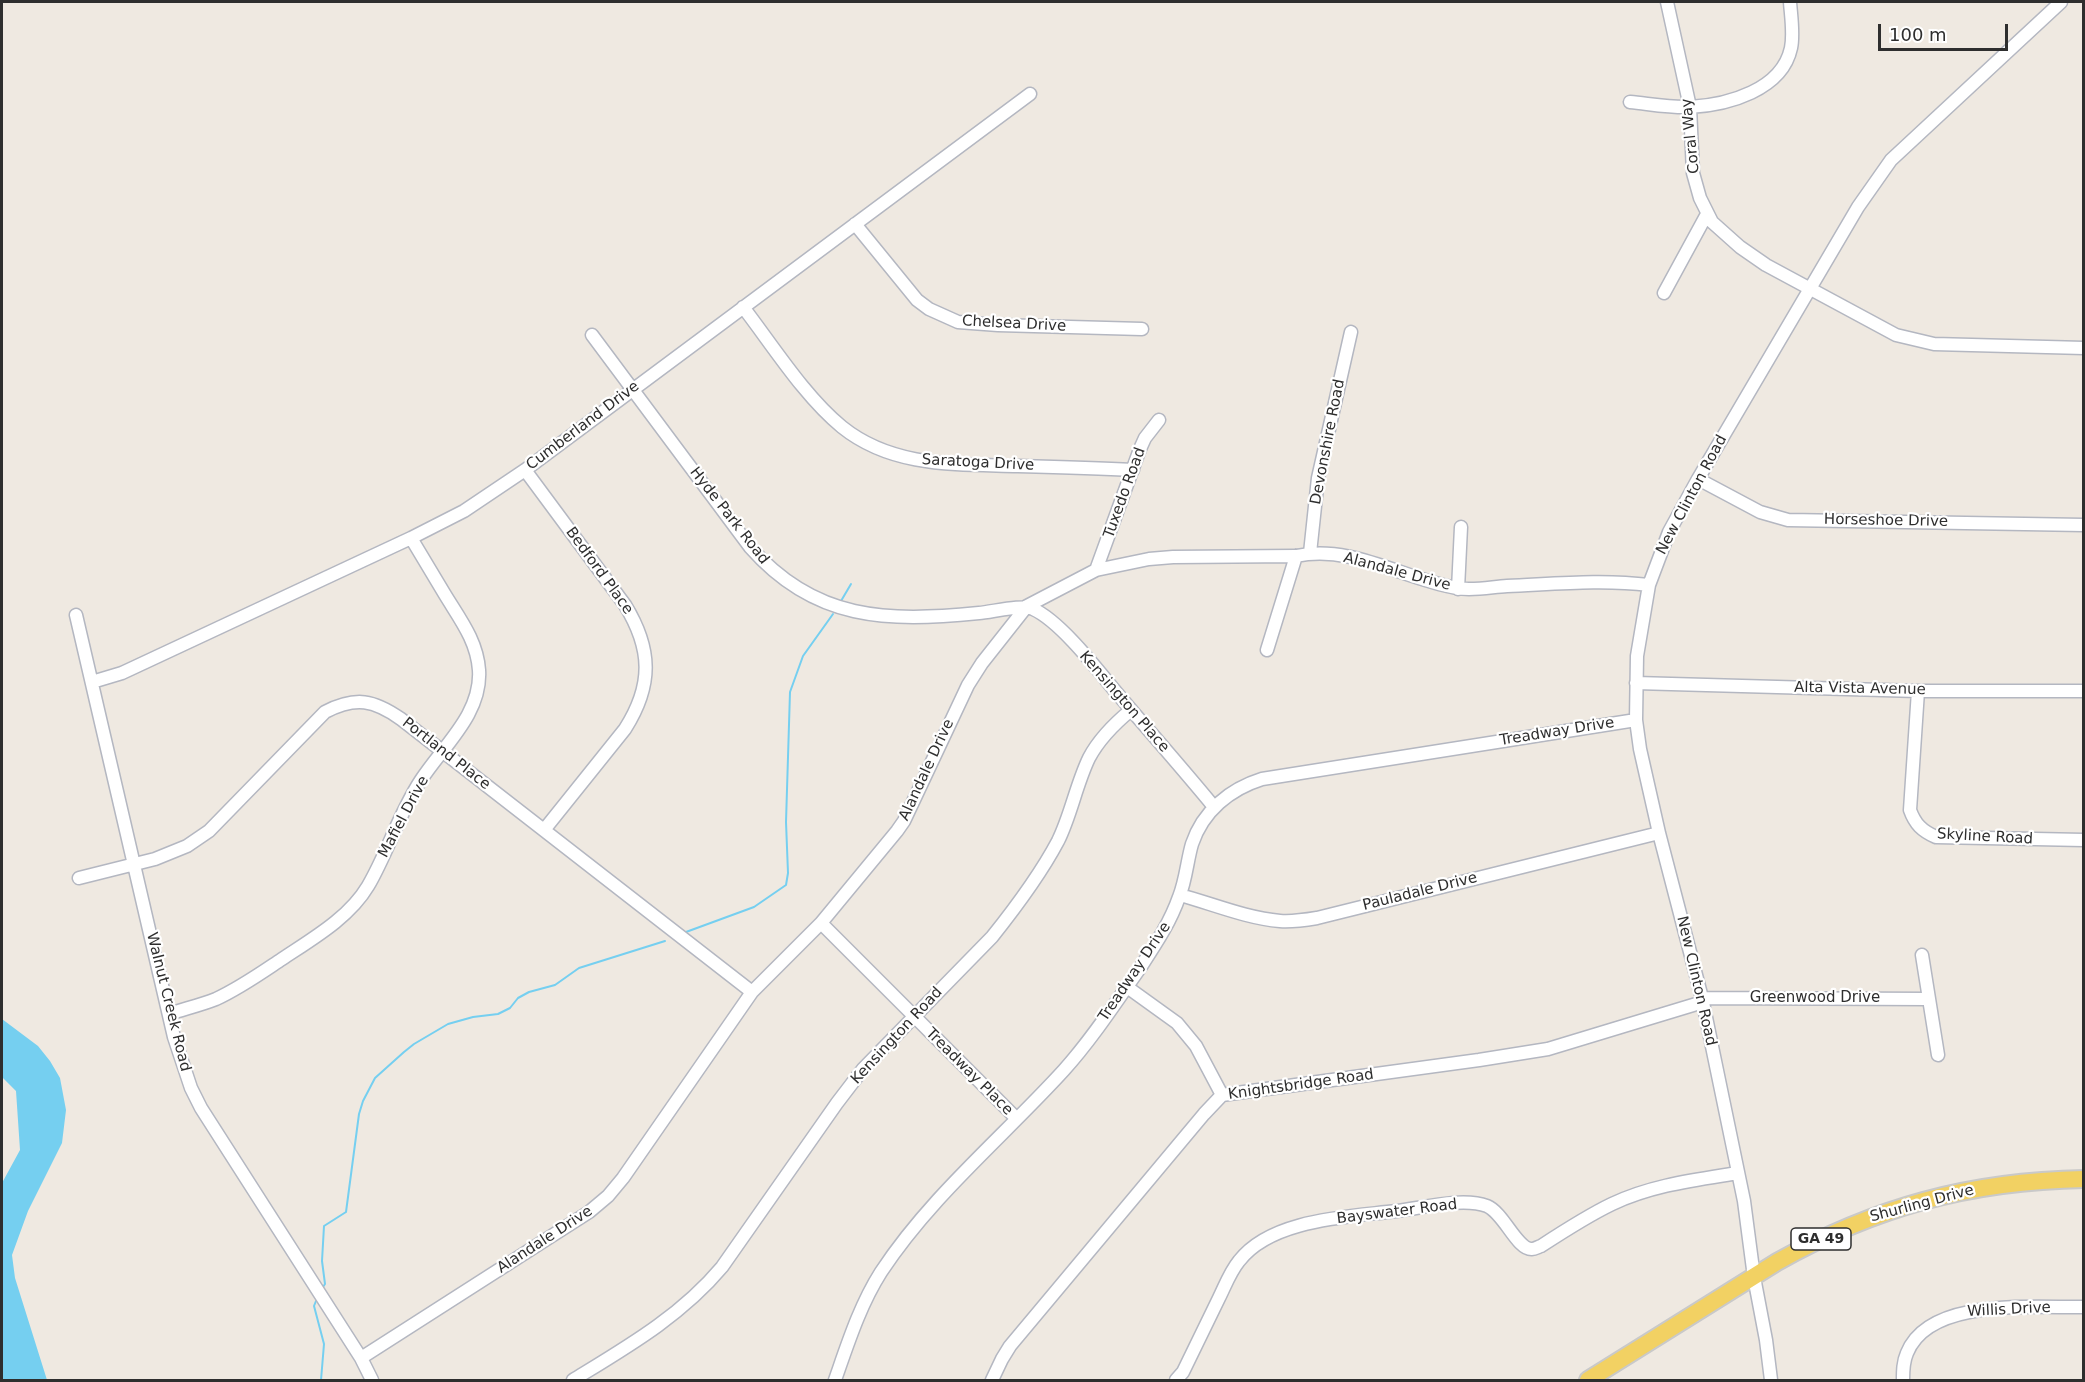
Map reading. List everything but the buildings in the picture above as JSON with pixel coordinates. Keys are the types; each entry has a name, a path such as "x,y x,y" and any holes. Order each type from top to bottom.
{"main road":[{"name":"Shurling Drive","path":"1588,1380 1802,1248 1867,1218 1945,1194 1998,1185 2084,1179"}],"street":[{"name":"Coral Way","path":"1667,2 1690,107 1693,173 1707,214 1712,222 1740,248 1810,289"},
{"path":"1630,102 1690,107 1718,103 1748,94 1769,82 1779,72 1792,46 1790,2"},
{"name":"New Clinton Road","path":"1771,1380 1738,1173 1702,1000 1646,779 1636,720 1640,634 1649,585 1669,532 1698,479 1858,207 1891,160 2052,4"},
{"name":"Cumberland Drive","path":"92,682 122,673 464,511 525,470 1030,94"},
{"path":"1664,293 1707,214"},
{"name":"Chelsea Drive","path":"855,224 918,300 929,309 957,322 1142,329"},
{"path":"1810,289 1884,330 1920,342 2084,348"},
{"name":"Saratoga Drive","path":"743,307 829,416 844,429 894,455 934,463 1132,470"},
{"name":"Devonshire Road","path":"1310,553 1318,478 1350,332"},
{"name":"Hyde Park Road","path":"592,335 750,547 765,564 806,594 846,610 896,616 967,614 1027,606"},
{"name":"Tuxedo Road","path":"1096,570 1145,438 1159,420"},
{"name":"Bedford Place","path":"525,470 625,605 637,625 644,648 646,671 635,713 544,830"},
{"name":"Horseshoe Drive","path":"1698,479 1760,512 1788,520 2084,525"},
{"path":"1458,589 1461,527"},
{"name":"Mafiel Drive","path":"169,1014 213,1000 234,990 321,933 354,904 367,888 405,808 421,781 468,716 476,695 479,669 474,644 411,538"},
{"name":"Alandale Drive","path":"361,1358 580,1218 608,1196 623,1178 752,992 821,923 904,821 968,685 1027,606 1096,570 1149,559 1173,557 1296,556 1310,553 1358,558 1458,589 1617,582 1649,585"},
{"path":"1268,650 1296,556"},
{"name":"Kensington Place","path":"1027,606 1042,614 1057,627 1089,660 1214,807"},
{"name":"Walnut Creek Road","path":"76,615 182,1064 201,1108 361,1358 372,1380"},
{"name":"Alta Vista Avenue","path":"1636,683 1918,691 2084,691"},
{"name":"Skyline Road","path":"1918,691 1910,810 1914,820 1923,831 1936,837 2084,840"},
{"name":"Portland Place","path":"79,878 173,853 187,846 209,831 325,712 338,705 360,701 383,706 752,992"},
{"name":"Kensington Road","path":"573,1380 654,1329 705,1288 863,1069 992,937 1011,913 1057,841 1089,760 1100,741 1115,723 1131,710"},
{"name":"Treadway Drive","path":"835,1380 863,1305 904,1239 1016,1118 1066,1068 1159,941 1180,895 1192,844 1199,828 1214,807 1237,789 1262,779 1636,720"},
{"name":"Pauladale Drive","path":"1180,895 1281,921 1317,918 1659,833"},
{"name":"Treadway Place","path":"821,923 1016,1118"},
{"path":"1922,955 1938,1055"},
{"path":"1126,987 1177,1023 1196,1046 1222,1095"},
{"name":"Greenwood Drive","path":"1702,1000 1929,999"},
{"name":"Knightsbridge Road","path":"992,1380 1010,1346 1222,1095 1548,1049 1702,1000"},
{"name":"Bayswater Road","path":"1176,1380 1183,1372 1239,1261 1260,1242 1275,1234 1311,1224 1364,1215 1478,1203 1499,1213 1524,1247 1532,1249 1613,1204 1643,1192 1672,1184 1738,1173"},
{"name":"Willis Drive","path":"1903,1380 1904,1363 1910,1346 1926,1329 1943,1319 1975,1310 2084,1307"}],"water":[{"path":"2,1019 38,1046 50,1061 60,1078 66,1110 62,1143 28,1211 12,1255 15,1278 47,1380 2,1380 2,1183 20,1150 16,1091 2,1077"}],"waterway":[{"path":"841,601 851,584"},
{"path":"686,932 754,907 786,885 790,692 803,656 833,614"},
{"path":"323,1287 325,1284 322,1261 324,1226 346,1212 359,1114 375,1078 414,1044 448,1024 473,1017 498,1014 510,1008 518,998 529,992 555,985 579,968 665,941"},
{"path":"316,1301 314,1306 324,1344 321,1380"}]}
